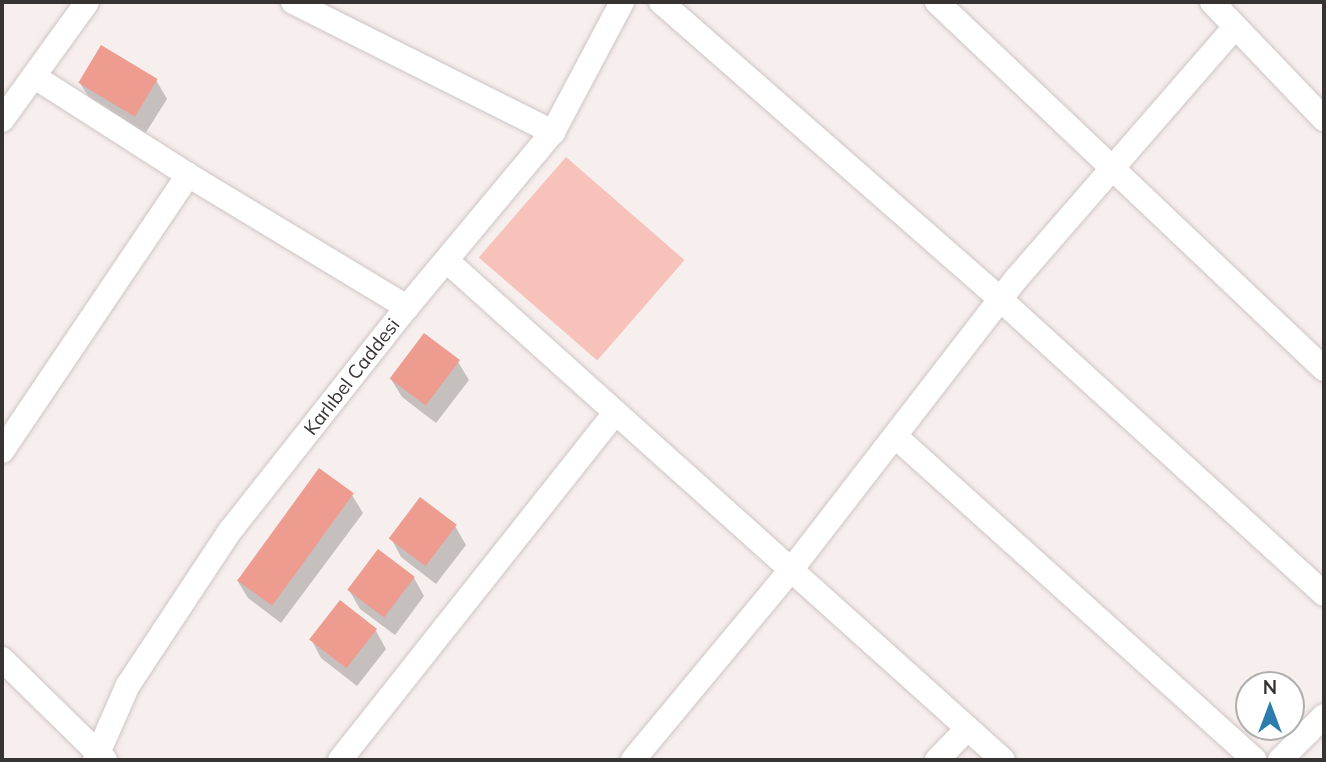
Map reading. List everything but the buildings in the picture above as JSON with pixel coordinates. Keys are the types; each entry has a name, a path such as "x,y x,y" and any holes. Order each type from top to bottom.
{"street":[{"path":"2,120 35,78 87,2"},
{"path":"293,2 553,132"},
{"name":"Karlıbel Caddesi","path":"99,757 128,685 230,531 407,307 553,132 622,2"},
{"path":"661,2 1000,299 1324,594"},
{"path":"937,2 1324,369"},
{"path":"1212,2 1324,119"},
{"path":"633,760 791,570 1000,299 1234,27"},
{"path":"35,78 188,175 407,307"},
{"path":"2,451 188,175"},
{"path":"447,261 614,414 1003,760"},
{"path":"340,760 614,414"},
{"path":"895,436 1255,760"},
{"path":"2,660 99,757"},
{"path":"1280,760 1324,716"},
{"path":"937,760 967,729"}],"shaded area":[{"path":"566,157 684,260 597,360 479,257"}]}
